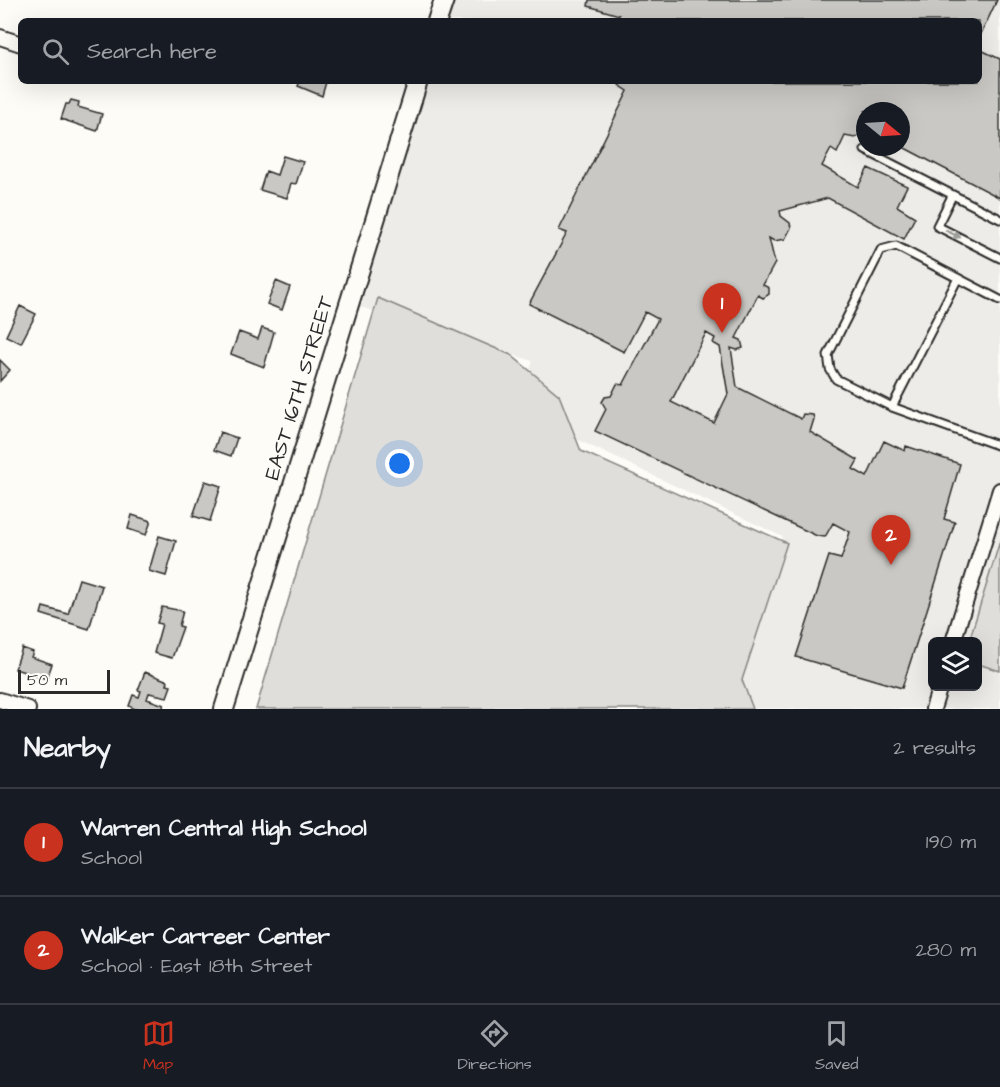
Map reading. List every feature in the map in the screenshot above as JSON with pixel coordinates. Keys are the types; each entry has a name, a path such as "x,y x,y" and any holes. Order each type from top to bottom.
{"street":[{"path":"438,18 444,0"},
{"path":"0,37 18,43"},
{"name":"EAST 16TH STREET","path":"224,709 417,84"},
{"path":"955,637 1000,490"},
{"path":"933,709 939,691"},
{"path":"0,700 28,709"}],"lane":[{"path":"876,156 1000,219"},
{"path":"952,196 937,226 1000,258"},
{"path":"1000,300 897,246 881,250 828,355 836,379 892,407 1000,446"},
{"path":"892,407 958,278"}],"shaded area":[{"path":"451,0 1000,0 1000,709 753,709 739,674 783,537 517,411 533,361 357,306 425,84 982,84 982,18 446,18"},
{"path":"378,298 511,355 559,395 581,451 787,543 742,680 753,709 256,709"},
{"path":"1000,541 1000,671 982,665 982,637 970,637"}],"building":[{"path":"589,0 997,0 982,32 982,18 618,18 619,15 588,6"},
{"path":"982,50 1000,59 1000,198 910,151 910,102 856,102 856,137 845,136 837,153 831,149 822,166 858,187 868,168 907,186 897,206 915,217 904,239 828,198 780,211 781,216 790,223 791,228 785,239 774,241 769,238 775,263 763,285 769,288 769,294 763,298 758,295 736,338 741,340 743,348 737,350 731,348 737,387 801,419 803,414 813,415 810,432 858,460 853,469 867,477 884,441 905,451 906,446 960,464 944,519 955,522 902,688 796,657 829,556 841,559 850,532 833,523 825,537 817,536 595,431 606,409 602,402 605,397 611,396 617,384 623,385 658,319 645,312 624,352 529,304 567,233 559,230 628,91 620,84 982,84","holes":["706,333 715,338 713,343 720,347 728,394 714,423 671,402"]},
{"path":"299,84 325,84 322,96 298,86"},
{"path":"71,100 79,102 78,107 102,114 97,131 61,119 66,104 69,104"},
{"path":"283,156 303,162 296,184 291,183 287,198 260,190 266,171 277,175"},
{"path":"276,281 290,287 282,310 267,304"},
{"path":"20,306 36,314 21,343 6,336"},
{"path":"262,328 274,332 264,367 231,354 239,332 258,339"},
{"path":"0,360 10,370 0,381"},
{"path":"220,432 237,438 231,456 214,450"},
{"path":"205,481 221,486 210,521 193,516"},
{"path":"132,515 151,521 146,535 128,529"},
{"path":"159,536 176,541 166,576 149,571"},
{"path":"79,579 102,586 89,629 41,614 43,607 68,614"},
{"path":"162,607 183,611 179,626 183,627 172,658 154,653 162,624 157,623"},
{"path":"22,648 33,652 31,657 52,664 47,679 15,669"},
{"path":"145,672 168,681 167,685 171,686 167,697 149,693 147,699 164,705 162,709 135,709 129,706 133,695 139,697 141,691 138,690"}],"place":[{"name":"Warren Central High School","path":"722,333"},
{"name":"Walker Carreer Center","path":"891,565"}]}
